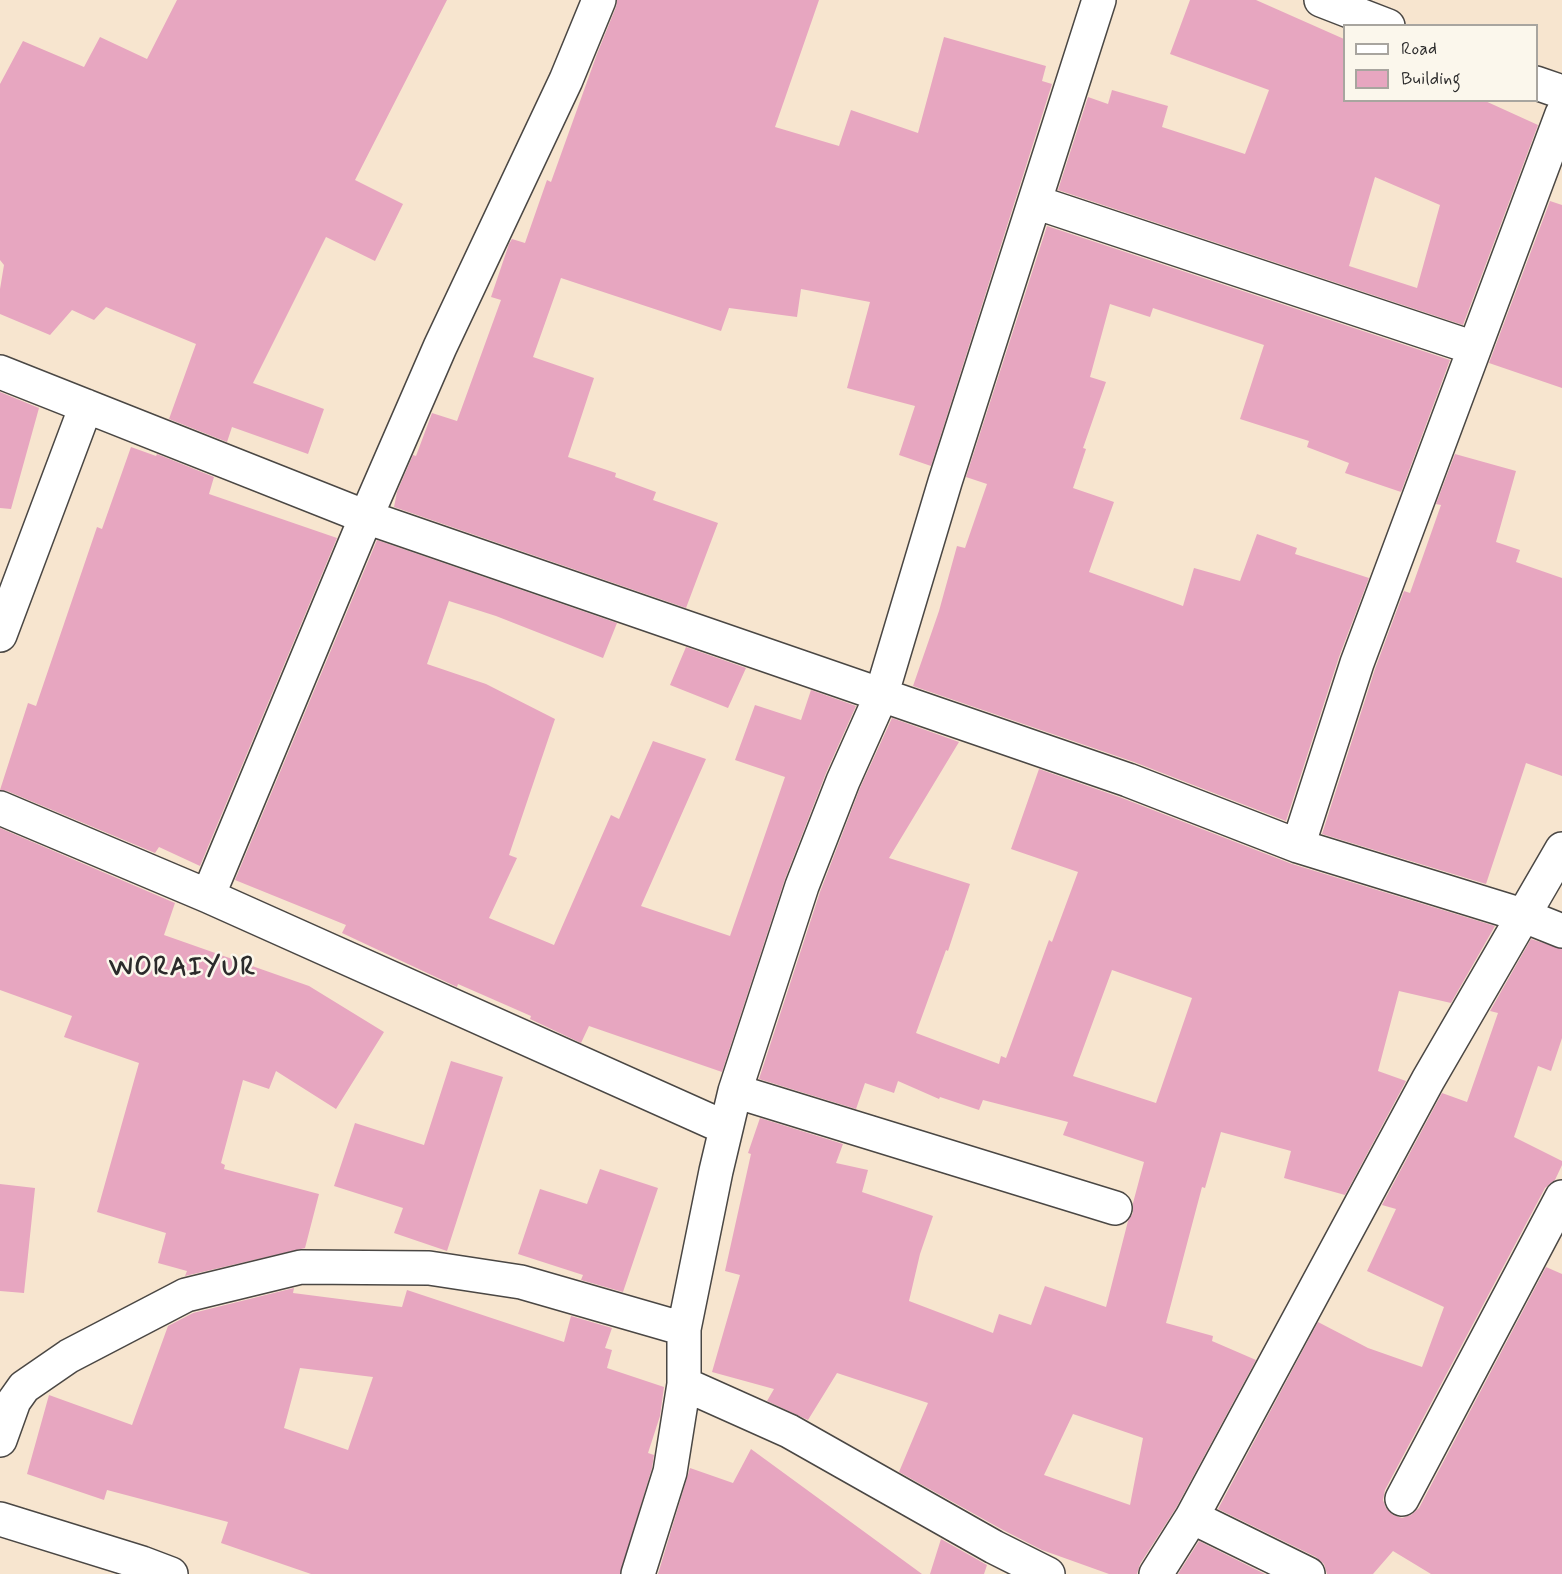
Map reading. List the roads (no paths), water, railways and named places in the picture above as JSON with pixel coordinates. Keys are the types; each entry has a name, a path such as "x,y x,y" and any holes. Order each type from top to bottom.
{"street":[{"path":"208,896 366,517 440,347 566,80 599,0"},
{"path":"638,1574 670,1472 684,1384 684,1329 735,1091 802,886 843,781 881,696 945,482 1099,0"},
{"path":"1322,0 1383,24"},
{"path":"1538,83 1562,92"},
{"path":"1298,846 1357,663 1562,114"},
{"path":"1035,202 1474,348"},
{"path":"0,372 366,517 1128,780 1298,846 1522,915 1562,931"},
{"path":"3,616 86,406"},
{"path":"0,808 208,896 726,1128"},
{"path":"1156,1574 1192,1517 1428,1080 1562,849"},
{"path":"735,1091 1115,1208"},
{"path":"1402,1498 1562,1197"},
{"path":"0,1440 14,1401 12,1385 186,1295 302,1268 429,1268 521,1282 684,1329"},
{"path":"684,1384 789,1431 994,1547 1048,1574"},
{"path":"1192,1517 1308,1574"},
{"path":"0,1519 171,1574"}],"district":[{"name":"WORAIYUR","path":"183,970"}]}
